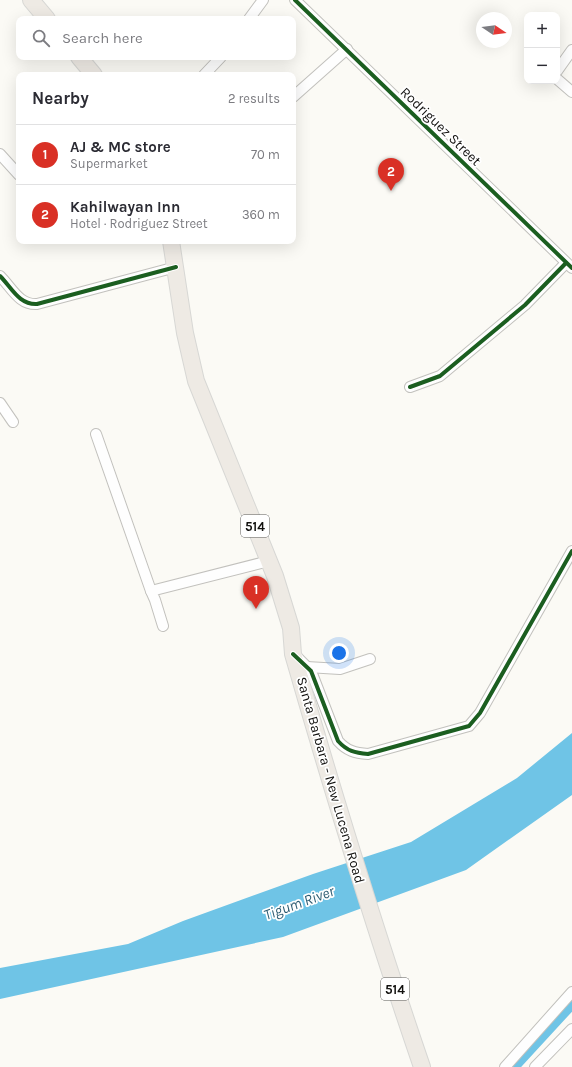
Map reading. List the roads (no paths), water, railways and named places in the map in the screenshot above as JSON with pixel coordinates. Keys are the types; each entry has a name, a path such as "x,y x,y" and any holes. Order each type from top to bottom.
{"main road":[{"path":"31,0 44,16"},
{"path":"82,60 92,72"},
{"name":"Santa Barbara - New Lucena Road","path":"172,244 185,334 196,381 269,561 291,628 293,654 369,911 422,1067"}],"street":[{"path":"252,16 264,0"},
{"name":"Rodriguez Street","path":"295,0 569,266"},
{"path":"296,94 347,49"},
{"path":"560,67 572,50"},
{"path":"207,72 218,60"},
{"path":"560,82 572,92"},
{"path":"0,154 16,173"},
{"path":"410,387 440,376 569,266"},
{"path":"0,276 21,300 30,305 176,267"},
{"path":"0,403 13,422"},
{"path":"96,434 163,626"},
{"path":"293,654 311,672 338,741 345,749 356,753 368,754 469,726 480,713 572,552"},
{"path":"151,591 269,561"},
{"path":"307,667 340,668 370,659"},
{"path":"505,1067 572,992"},
{"path":"535,1067 572,1029"}],"water":[{"name":"Tigum River","path":"572,733 572,795 466,870 283,937 0,999 0,968 128,944 183,921 313,874 411,842 517,778"}],"waterway":[{"path":"515,1067 572,1005"}],"place":[{"name":"Kahilwayan Inn","path":"391,191"},
{"name":"AJ & MC store","path":"256,609"}]}
